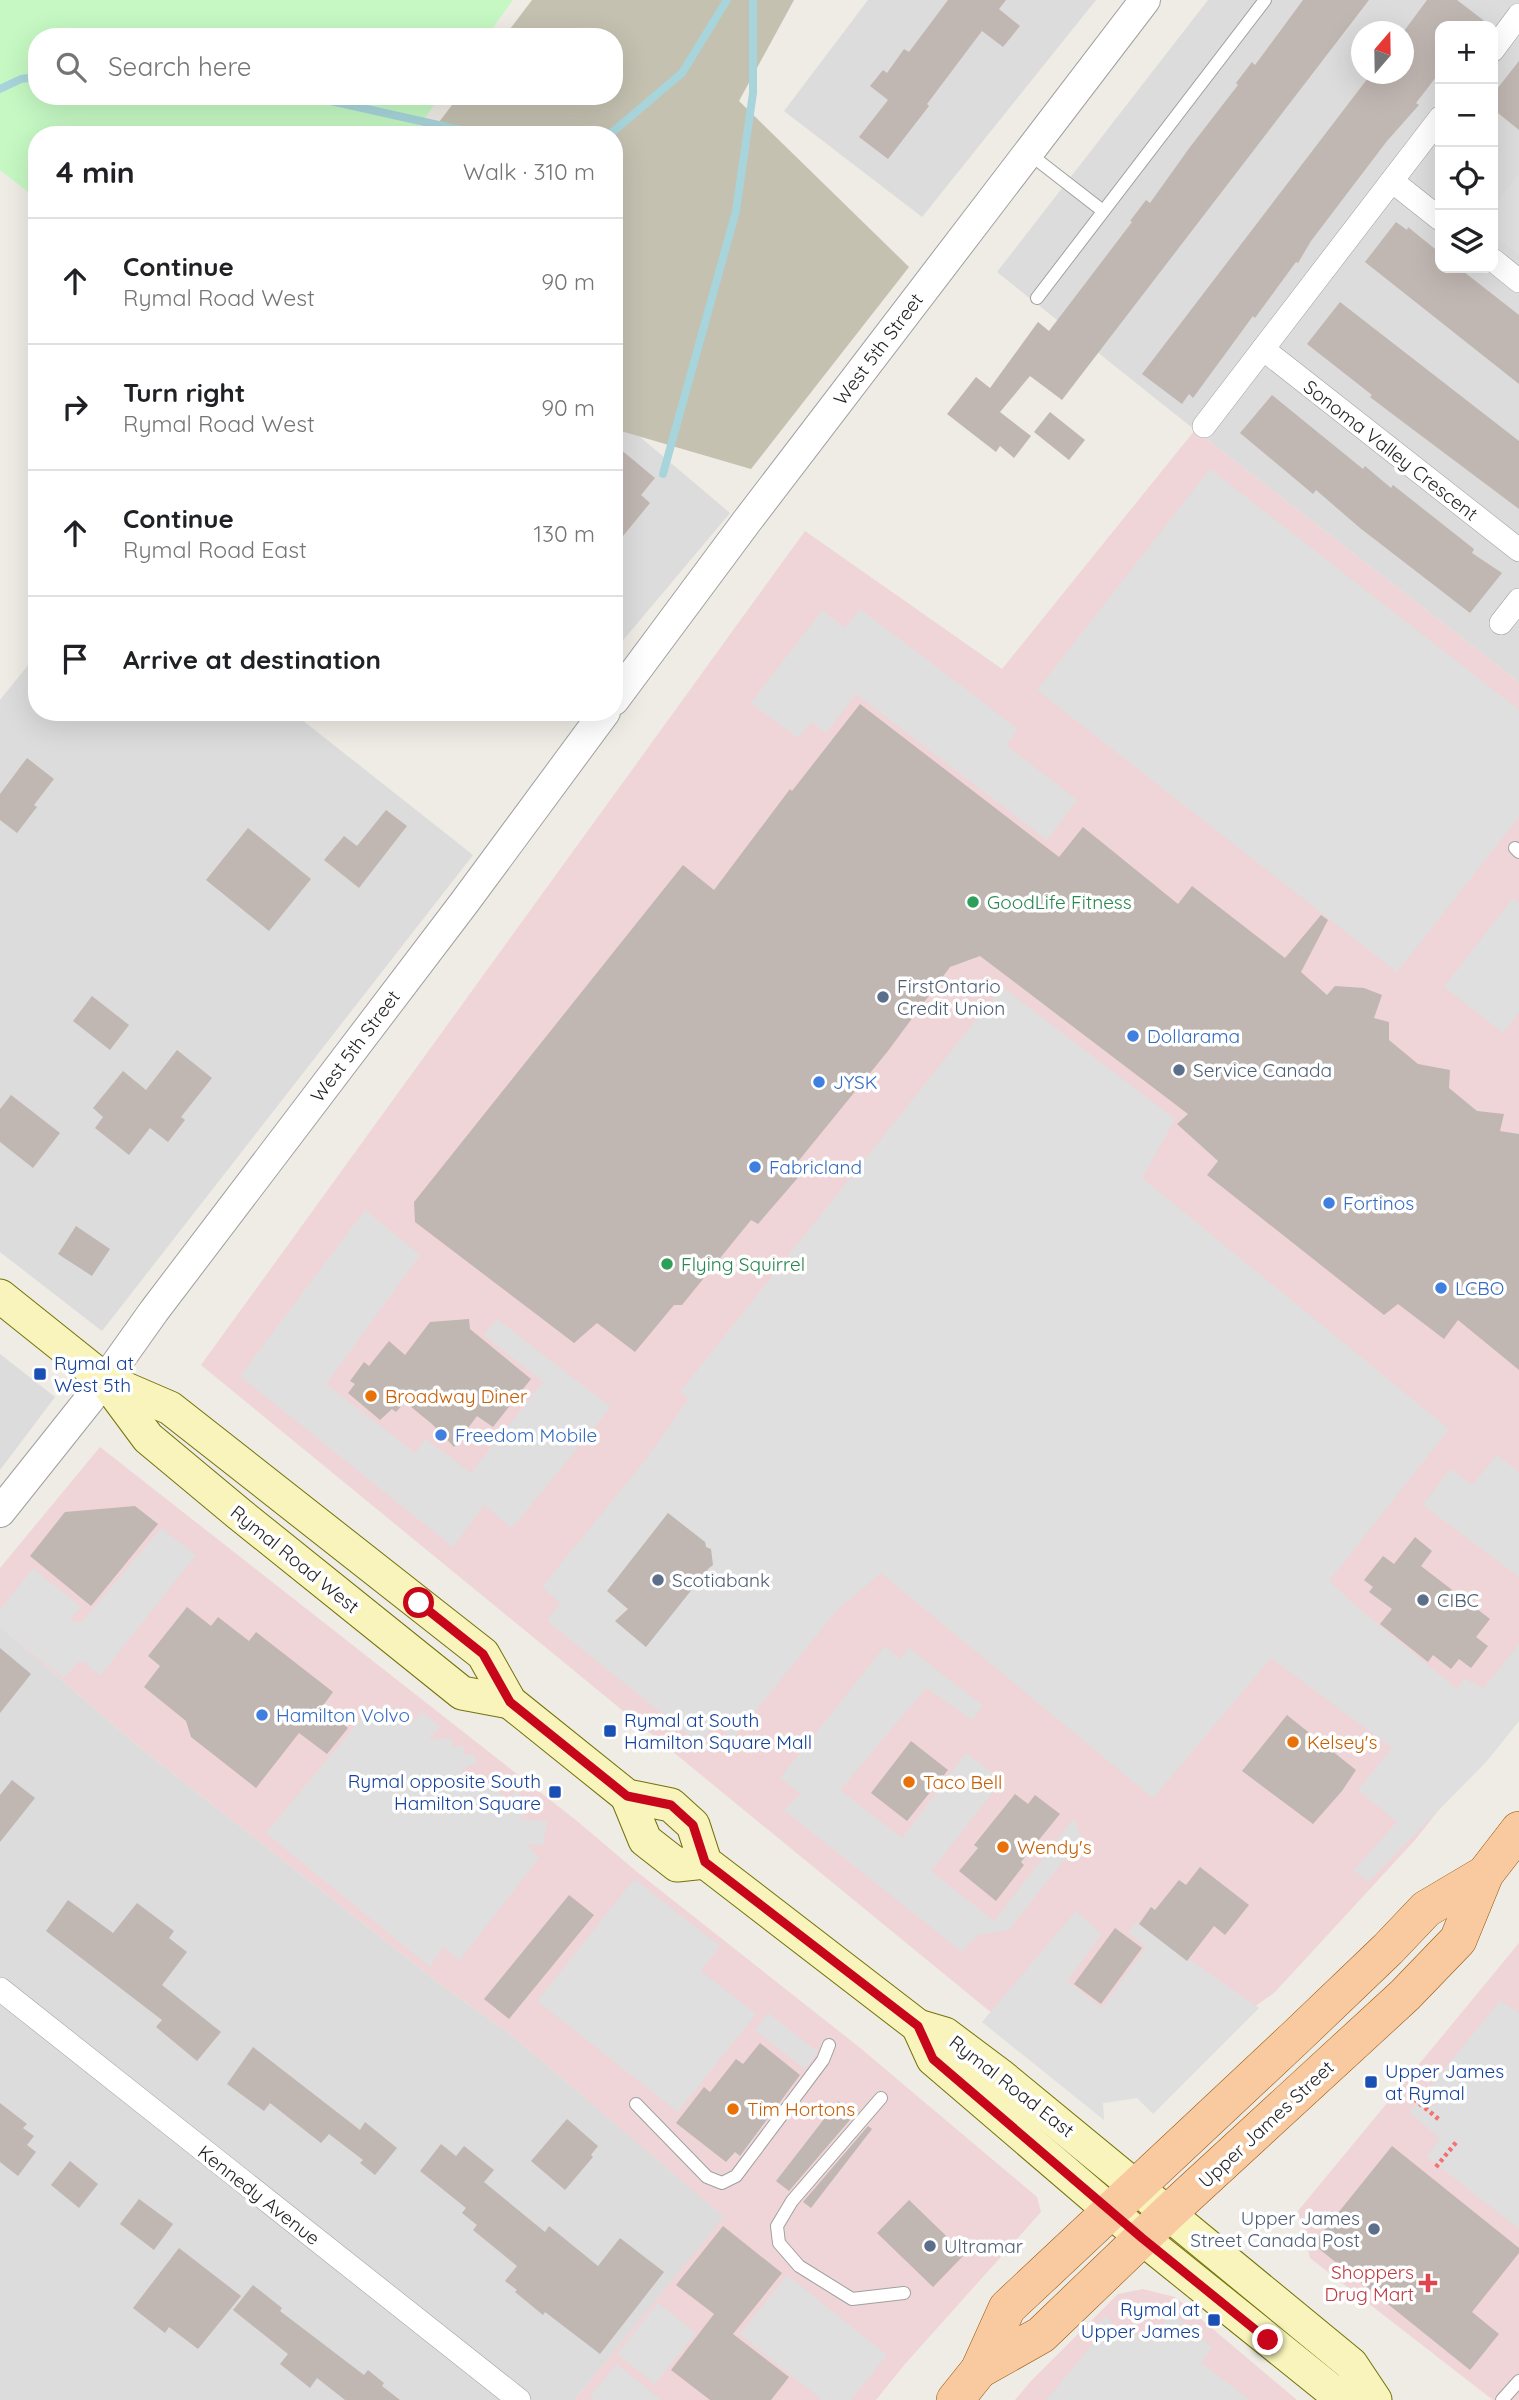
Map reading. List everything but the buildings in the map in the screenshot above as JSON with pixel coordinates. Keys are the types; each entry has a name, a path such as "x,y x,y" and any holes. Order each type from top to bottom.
{"main road":[{"name":"Rymal Road West","path":"0,1296 105,1380 148,1438 462,1693 510,1702"},
{"name":"Rymal Road West","path":"105,1380 170,1408 470,1643 483,1654 510,1702 627,1796 671,1805 693,1825 705,1862 918,2026"},
{"name":"Upper James Street","path":"955,2400 979,2370 1007,2308 1296,2037 1426,1909 1485,1874 1515,1843"},
{"name":"Upper James Street","path":"979,2370 1041,2335 1405,1995 1458,1940 1485,1874"},
{"name":"Rymal Road East","path":"918,2026 945,2034 1002,2076 1124,2198 1332,2391 1352,2400"},
{"name":"Rymal Road East","path":"1155,2226 1351,2364 1375,2400"}],"street":[{"name":"West 5th Street","path":"623,688 1144,0"},
{"path":"1498,43 1519,15"},
{"path":"1204,426 1435,125"},
{"path":"1392,181 1435,215"},
{"path":"1498,264 1519,281"},
{"name":"Sonoma Valley Crescent","path":"1263,349 1519,550"},
{"path":"1501,623 1519,600"},
{"name":"West 5th Street","path":"0,1512 105,1380 154,1311 464,903 598,721"},
{"name":"Kennedy Avenue","path":"0,1989 519,2400"}],"lane":[{"path":"1037,298 1265,0"},
{"path":"1027,152 1103,211"},
{"path":"636,2104 708,2177 722,2183 736,2176 823,2060 829,2045"},
{"path":"881,2098 792,2201 777,2226 779,2243 799,2266 852,2299 904,2292"},
{"path":"1502,2400 1519,2381"}],"path":[{"path":"1414,2099 1441,2121"},
{"path":"1436,2167 1458,2140"}],"shaded area":[{"path":"532,0 794,0 739,101 909,267 751,469 623,432 623,126 436,126 452,105 623,105 623,28 511,28"},
{"path":"868,0 1096,0 922,217 784,111"},
{"path":"1208,0 1519,0 1519,682 997,272"},
{"path":"1519,174 1519,255 1498,238 1498,201"},
{"path":"623,423 730,513 623,640"},
{"path":"1195,430 1519,682 1519,1708 1415,1840 1275,1992 1127,2098 988,2010 201,1365 805,531 1002,669"},
{"path":"1210,469 1519,710 1519,817 1397,972 1037,690"},
{"path":"860,609 1018,729 1006,745 1077,800 1047,840 856,694 826,733 811,722 798,738 751,703 822,610 845,628"},
{"path":"28,665 28,721 303,721 473,855 102,1331 0,1252 0,700"},
{"path":"1513,898 1519,903 1519,1012 1503,1033 1444,987"},
{"path":"1002,987 1175,1119 1142,1178 1449,1429 1329,1581 1457,1689 1464,1679 1484,1688 1519,1644 1519,1721 1487,1761 1368,1882 1354,1870 1397,1822 1358,1790 1392,1748 1271,1658 1153,1798 881,1573 837,1610 733,1739 715,1724 700,1744 547,1621 560,1603 542,1587 647,1458 689,1398 680,1392"},
{"path":"365,1210 420,1255 326,1384 415,1453 426,1439 471,1473 543,1382 484,1335 497,1319 611,1407 512,1528 484,1505 453,1547 240,1376"},
{"path":"0,1354 55,1397 0,1470"},
{"path":"100,1447 577,1821 636,1871 859,2047 1037,2197 1041,2212 876,2400 574,2400 724,2217 509,2033 445,1988 138,1746 0,1627 0,1568"},
{"path":"1497,1455 1519,1472 1519,1577 1423,1505 1450,1469 1472,1485"},
{"path":"161,1528 196,1555 100,1676 84,1662 78,1662 64,1678 0,1628 0,1610 33,1568 81,1607 72,1617 72,1622 82,1622"},
{"path":"0,1627 138,1746 445,1988 509,2033 725,2217 574,2400 0,2400"},
{"path":"885,1646 900,1659 909,1648 983,1706 972,1720 926,1688 840,1790 902,1838 966,1753 1002,1780 931,1871 994,1921 1074,1818 1081,1838 1009,1930 978,1935 962,1952 784,1810 801,1794 780,1778"},
{"path":"371,1707 408,1726 422,1712 440,1727 428,1740 451,1738 453,1747 463,1746 465,1755 475,1754 476,1764 461,1771 508,1798 516,1791 532,1807 520,1819 547,1821 543,1845 527,1844 539,1858 459,1961 443,1946 430,1967 266,1833"},
{"path":"634,1879 720,1946 701,1971 756,2014 678,2112 537,2001"},
{"path":"1076,1911 1102,1934 1067,1981 1102,2008 1146,1947 1128,1932 1136,1922 1259,2008 1153,2114 1137,2098 1103,2103 1104,2120 982,2022"},
{"path":"1519,1943 1519,2400 1493,2400 1310,2258 1298,2211"},
{"path":"1500,2001 1519,2013 1519,2229 1426,2156 1440,2139 1409,2112"},
{"path":"768,2013 818,2052 805,2069 755,2030"},
{"path":"787,2275 887,2355 851,2400 822,2400 740,2334"},
{"path":"1143,2289 1175,2297 1297,2400 1015,2400 1118,2294"},
{"path":"658,2303 696,2333 655,2384 617,2354"},
{"path":"1172,2313 1212,2347 1201,2363 1250,2400 1046,2400 1096,2340 1095,2326 1106,2316 1122,2336 1155,2333"},
{"path":"617,2364 661,2400 595,2400 590,2396"}],"green space":[{"path":"0,0 513,0 493,28 28,28 28,105 434,105 419,126 28,126 28,192 0,170"}],"waterway":[{"path":"620,126 682,73 727,0"},
{"path":"663,474 736,211 753,93 753,0"},
{"path":"0,89 28,78"},
{"path":"349,105 443,126"}],"place":[{"name":"GoodLife Fitness","path":"973,902"},
{"name":"FirstOntario Credit Union","path":"883,997"},
{"name":"Dollarama","path":"1133,1036"},
{"name":"Service Canada","path":"1179,1070"},
{"name":"JYSK","path":"819,1082"},
{"name":"Fabricland","path":"755,1167"},
{"name":"Fortinos","path":"1329,1203"},
{"name":"Flying Squirrel","path":"667,1264"},
{"name":"LCBO","path":"1441,1288"},
{"name":"Rymal at West 5th","path":"40,1374"},
{"name":"Broadway Diner","path":"371,1396"},
{"name":"Freedom Mobile","path":"441,1435"},
{"name":"Scotiabank","path":"658,1580"},
{"name":"CIBC","path":"1423,1600"},
{"name":"Hamilton Volvo","path":"262,1715"},
{"name":"Rymal at South Hamilton Square Mall","path":"610,1731"},
{"name":"Kelsey's","path":"1293,1742"},
{"name":"Taco Bell","path":"909,1782"},
{"name":"Rymal opposite South Hamilton Square","path":"555,1792"},
{"name":"Wendy's","path":"1003,1847"},
{"name":"Upper James at Rymal","path":"1371,2082"},
{"name":"Tim Hortons","path":"733,2109"},
{"name":"Upper James Street Canada Post","path":"1374,2229"},
{"name":"Ultramar","path":"930,2246"},
{"name":"Shoppers Drug Mart","path":"1428,2283"},
{"name":"Rymal at Upper James","path":"1214,2320"}],"route":[{"path":"419,1603 483,1654 510,1702 627,1796 671,1805 693,1825 705,1862 918,2026 933,2059 1142,2238 1268,2340"}]}
